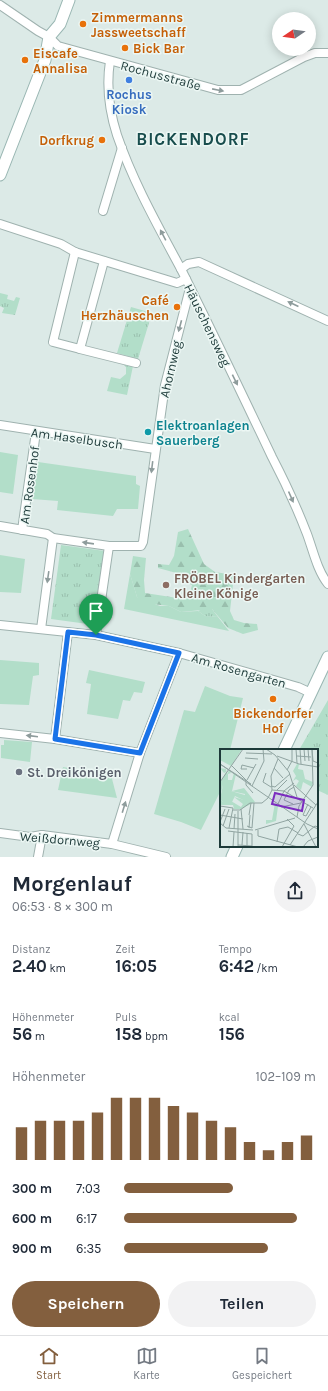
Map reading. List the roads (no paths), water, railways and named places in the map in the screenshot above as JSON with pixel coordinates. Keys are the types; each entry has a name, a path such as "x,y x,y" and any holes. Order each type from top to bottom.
{"street":[{"path":"0,175 45,60 49,37 60,24 69,0"},
{"name":"Rochusstraße","path":"0,5 49,37 58,46 160,75 230,91 241,90 309,55 328,53"},
{"name":"Häuschensweg","path":"110,61 107,81 108,100 122,148 150,211 186,279 276,464 307,534 322,577 328,584"},
{"path":"102,211 122,148"},
{"path":"0,224 61,244 75,252 177,283 186,279"},
{"path":"75,252 53,342 136,364"},
{"path":"80,349 104,261"},
{"path":"181,269 188,264 199,262 328,321"},
{"name":"Ahornweg","path":"141,546 143,542 165,385 190,288"},
{"name":"Am Haselbusch","path":"0,425 36,432 155,449"},
{"name":"Am Rosenhof","path":"36,432 22,530 47,534 53,538 109,546 141,546"},
{"path":"0,526 22,530"},
{"path":"41,629 53,538"},
{"path":"96,635 109,546"},
{"name":"Am Rosengarten","path":"0,625 96,635 179,653 298,687 311,693"},
{"path":"55,739 68,632"},
{"path":"112,844 140,753 179,653"},
{"path":"284,749 328,657"},
{"path":"0,733 55,739 140,753"},
{"name":"Weißdornweg","path":"0,833 30,837 42,835 112,844 166,857"},
{"path":"38,857 42,835"},
{"path":"232,857 237,847"}],"place":[{"name":"Zimmermanns Jassweetschaff","path":"83,24"},
{"name":"Bick Bar","path":"125,48"},
{"name":"Eiscafe Annalisa","path":"25,60"},
{"name":"Rochus Kiosk","path":"129,80"},
{"name":"Dorfkrug","path":"102,140"},
{"name":"Café Herzhäuschen","path":"177,307"},
{"name":"Elektroanlagen Sauerberg","path":"148,432"},
{"name":"FRÖBEL Kindergarten Kleine Könige","path":"166,585"},
{"name":"Bickendorfer Hof","path":"273,699"},
{"name":"St. Dreikönigen","path":"19,772"}],"district":[{"name":"BICKENDORF","path":"193,139"}]}
